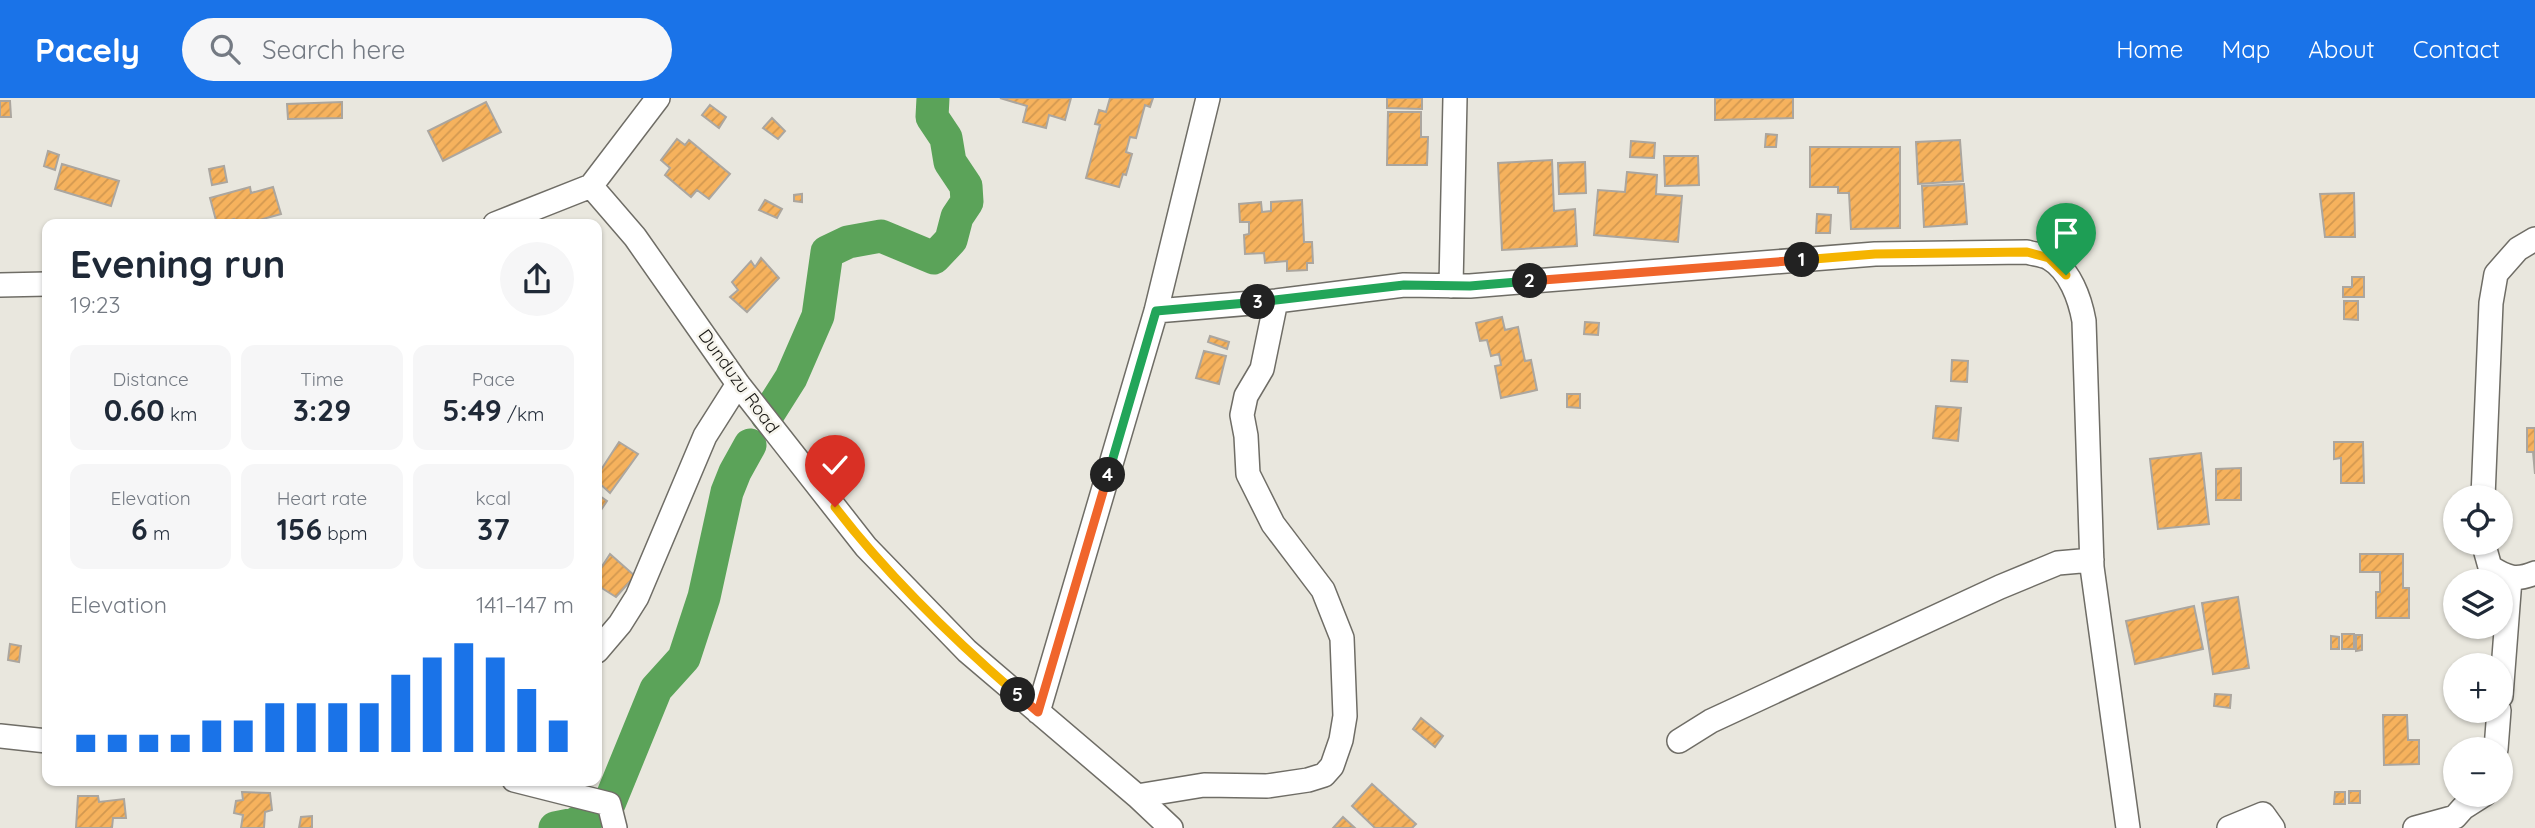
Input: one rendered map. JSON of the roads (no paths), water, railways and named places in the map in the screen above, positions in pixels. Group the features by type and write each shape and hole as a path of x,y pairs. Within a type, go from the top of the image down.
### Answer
{"street":[{"path":"508,219 591,186 658,98"},
{"path":"1038,712 1156,311 1208,98"},
{"path":"1451,286 1455,98"},
{"name":"Dunduzu Road","path":"591,186 635,237 738,384 866,547 967,651 1171,828"},
{"path":"2483,485 2491,303 2496,274 2518,249 2535,239"},
{"path":"1156,311 1276,301 1404,285 1451,286 1875,254 2027,252 2049,258 2066,275 2080,302 2084,321 2092,560 2127,828"},
{"path":"0,285 42,284"},
{"path":"1137,796 1204,785 1267,786 1308,780 1324,775 1332,766 1341,740 1345,716 1342,638 1323,590 1273,524 1248,474 1242,415 1246,396 1262,369 1276,301"},
{"path":"602,645 620,624 637,597 705,436 738,384"},
{"path":"1679,741 1711,721 1955,606 2058,563 2092,560"},
{"path":"2513,579 2521,579 2535,573"},
{"path":"0,736 42,740"},
{"path":"538,786 609,804 615,828"},
{"path":"2415,828 2455,817 2465,807"},
{"path":"2229,828 2263,814 2273,828"}],"waterway":[{"path":"767,416 791,378 818,316 827,252 848,242 881,236 934,258 951,240 957,217 967,202 966,186 950,162 946,138 932,117 933,98"},
{"path":"555,828 575,824 609,804 656,689 684,658 704,597 727,492 750,445"}]}
